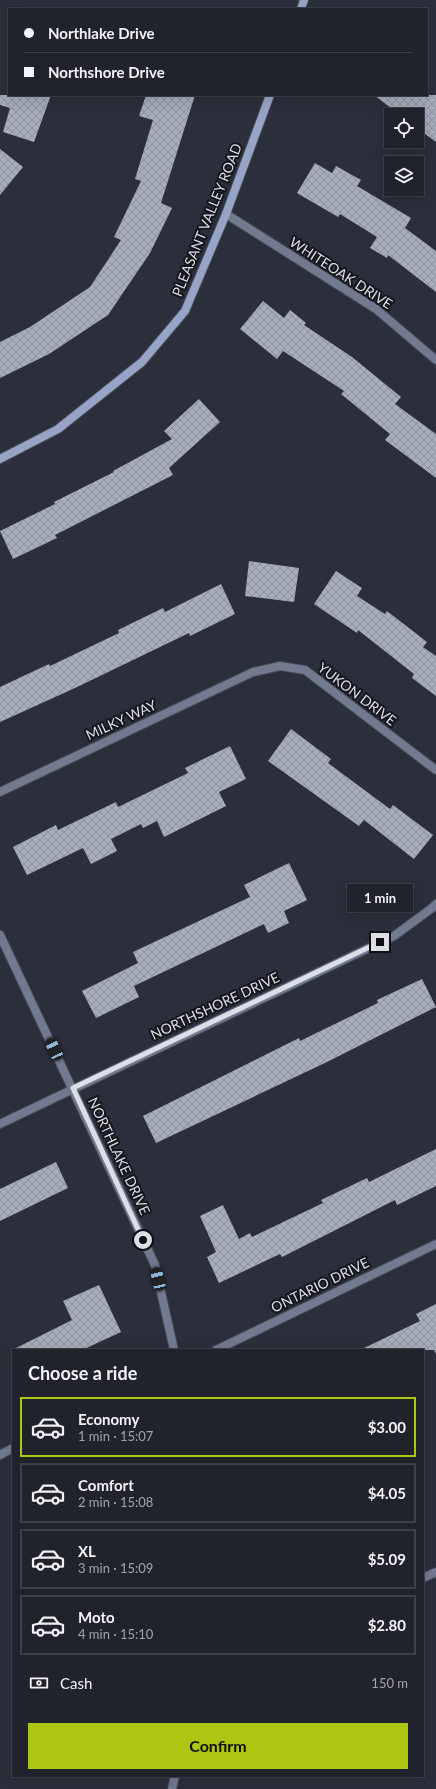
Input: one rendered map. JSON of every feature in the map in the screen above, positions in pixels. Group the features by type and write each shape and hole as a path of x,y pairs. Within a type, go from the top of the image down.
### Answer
{"street":[{"name":"PLEASANT VALLEY ROAD","path":"0,459 58,429 142,362 185,311 226,214 270,96"},
{"name":"WHITEOAK DRIVE","path":"226,214 376,309 436,360"},
{"name":"YUKON DRIVE","path":"253,672 280,666 306,670 436,770"},
{"name":"MILKY WAY","path":"0,792 253,672"},
{"name":"NORTHSHORE DRIVE","path":"0,1124 394,936 436,904"},
{"name":"NORTHLAKE DRIVE","path":"0,935 155,1265 174,1349"},
{"name":"ONTARIO DRIVE","path":"218,1349 436,1244"},
{"path":"0,1455 12,1449"},
{"path":"424,1578 436,1572"},
{"path":"172,1789 175,1777"}],"building":[{"path":"0,95 51,96 34,142 3,132 10,108 0,105"},
{"path":"436,95 436,142 424,133 424,108 391,108 375,96"},
{"path":"146,96 195,96 161,203 172,208 150,253 108,315 49,354 0,378 0,342 30,327 90,287 121,240 114,237 141,181 135,179 153,120 139,116"},
{"path":"0,149 23,167 0,195"},
{"path":"315,163 332,173 336,166 361,180 357,186 411,218 405,228 436,251 436,292 388,255 387,258 370,248 377,237 340,214 338,217 297,193"},
{"path":"263,301 284,318 290,310 306,323 304,325 352,357 401,397 395,404 436,434 436,478 385,440 390,434 341,394 344,391 283,351 277,359 240,329"},
{"path":"199,399 220,422 169,468 173,475 55,535 57,538 13,559 0,531 55,504 54,502 114,472 113,471 172,439 164,431"},
{"path":"249,561 299,568 294,602 245,596"},
{"path":"336,571 362,588 357,596 385,614 387,611 427,642 423,647 436,656 436,696 412,678 414,674 358,630 357,633 314,604"},
{"path":"221,584 235,614 190,636 189,633 0,722 0,687 49,664 50,666 119,633 118,630 163,608 165,612"},
{"path":"291,729 331,759 328,763 390,809 393,805 433,835 414,859 364,820 359,826 268,761"},
{"path":"230,746 246,779 219,792 226,806 164,837 157,821 143,828 141,824 111,839 117,851 91,864 83,848 27,875 13,847 56,825 58,830 116,802 118,807 188,773 185,768"},
{"path":"289,863 307,900 284,911 289,923 268,933 264,924 134,986 139,997 96,1018 82,991 138,963 133,952 250,897 244,885"},
{"path":"422,979 436,1007 327,1062 156,1143 143,1116 299,1038 300,1041 378,1003 377,1000"},
{"path":"436,1149 436,1186 397,1205 395,1200 282,1257 280,1254 219,1283 207,1257 216,1252 200,1216 223,1205 239,1239 250,1233 252,1237 323,1203 321,1200 367,1178 369,1182"},
{"path":"56,1162 68,1188 0,1221 0,1189"},
{"path":"99,1285 121,1332 84,1349 14,1349 72,1320 63,1301"},
{"path":"436,1304 436,1354 434,1350 424,1349 362,1349 420,1321 416,1314"}],"route":[{"path":"143,1240 73,1088 380,942"}]}
